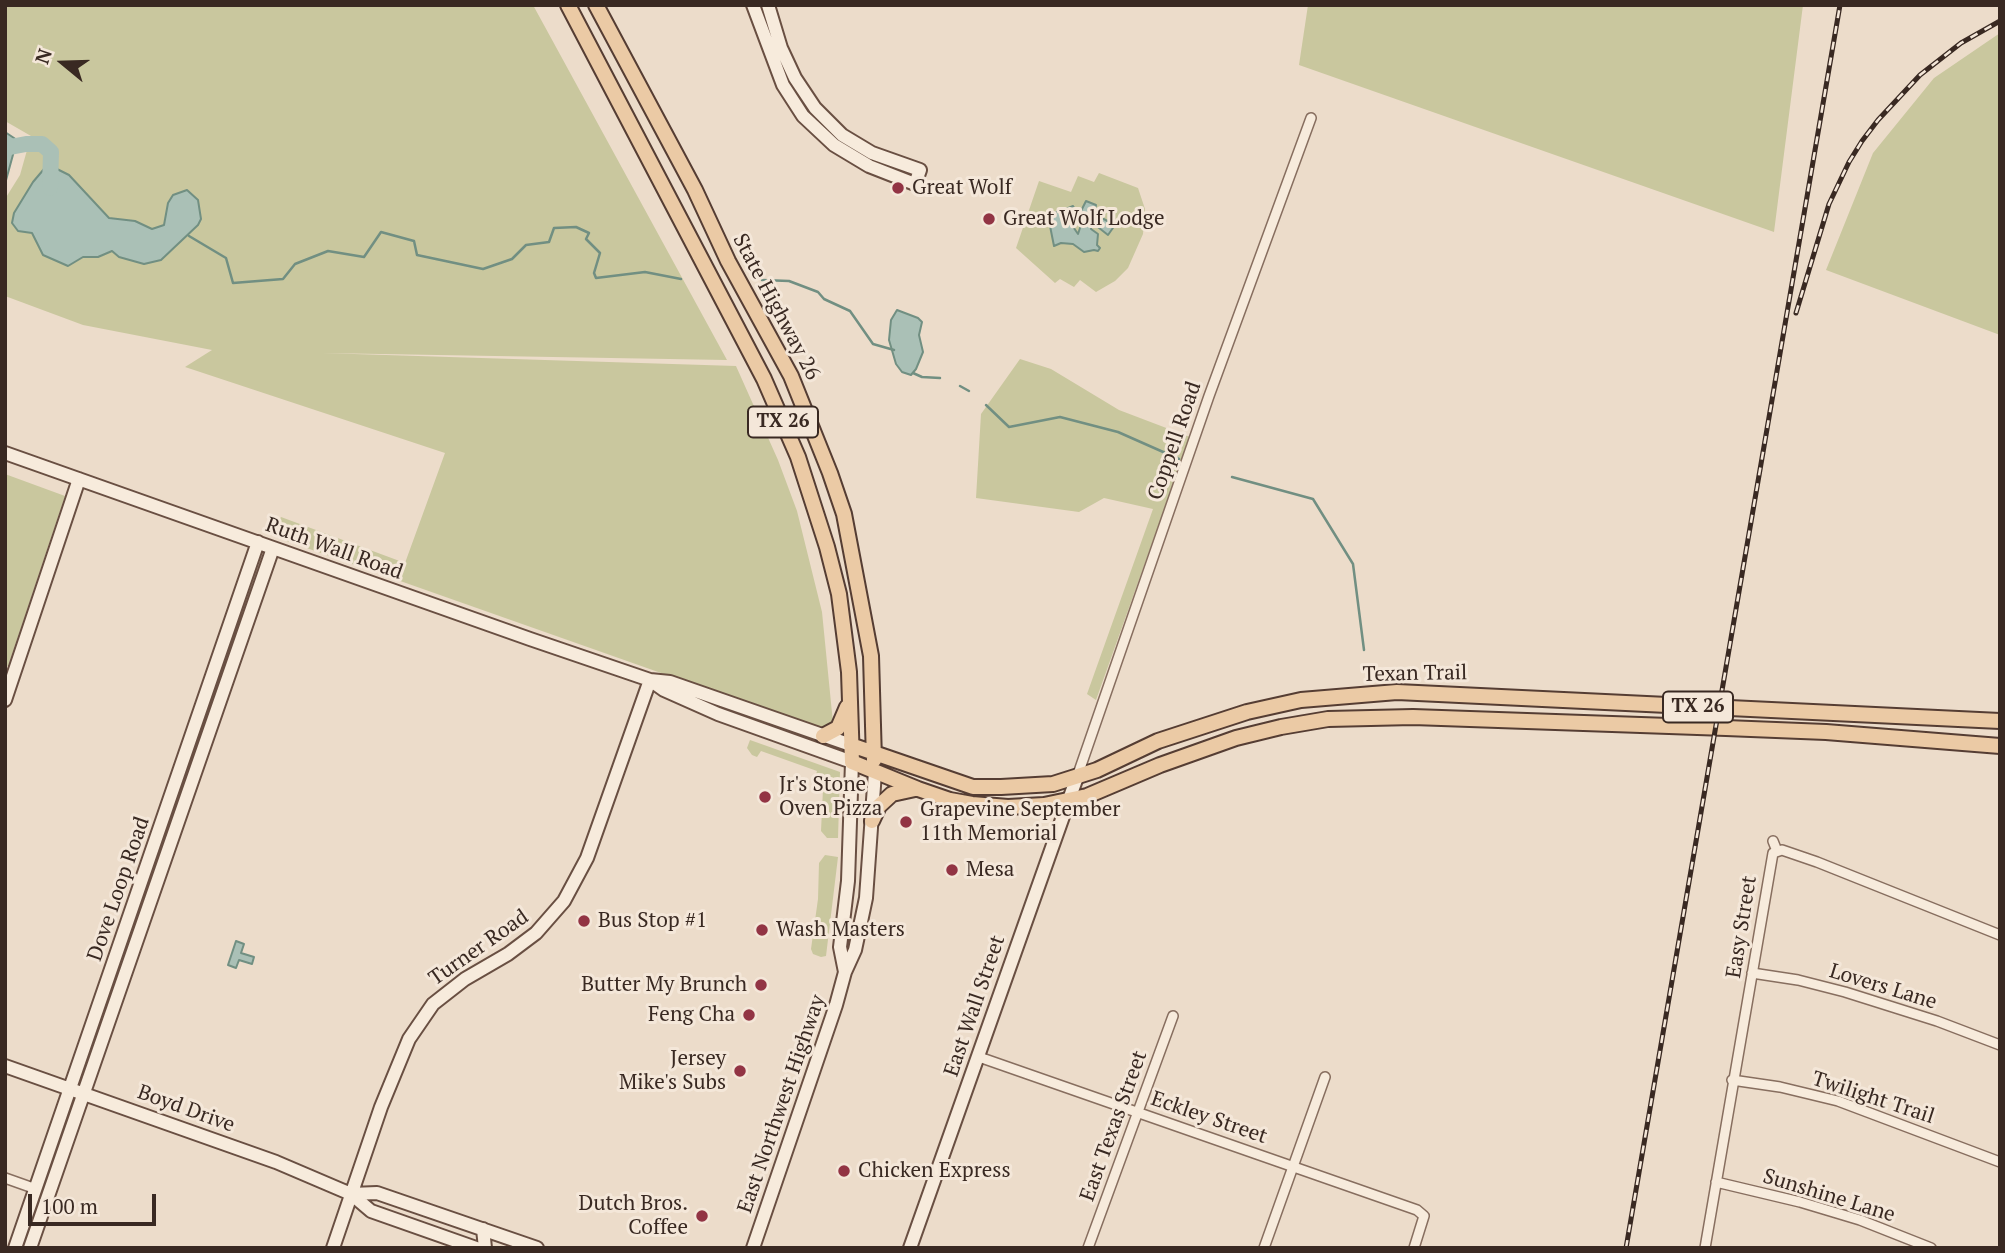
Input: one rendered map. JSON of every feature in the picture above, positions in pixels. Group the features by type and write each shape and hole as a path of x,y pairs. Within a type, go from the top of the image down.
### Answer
{"main road":[{"name":"State Highway 26","path":"568,5 764,379 798,457 839,594 847,646 852,762"},
{"name":"State Highway 26","path":"596,5 728,261 791,376 830,473 844,514 871,656 875,772"},
{"path":"753,5 783,85 803,116 834,145 857,159 915,184 920,170 872,153 842,135 815,108 795,78 781,48 768,5"},
{"path":"680,218 702,208"},
{"name":"Ruth Wall Road","path":"5,453 650,680 670,682 851,745"},
{"path":"5,700 79,480"},
{"name":"Dove Loop Road","path":"30,1248 83,1093 201,710 258,542"},
{"name":"Dove Loop Road","path":"15,1248 70,1088 216,716 273,548"},
{"name":"Ruth Wall Road","path":"650,680 664,691 718,713 852,762"},
{"name":"Turner Road","path":"333,1248 383,1104 409,1039 433,1004 536,933 558,909 578,877 650,680"},
{"path":"823,736 838,728 850,692"},
{"name":"Texan Trail","path":"851,745 973,787 1045,785 1097,770 1158,741 1247,712 1324,698 1397,692 2000,721"},
{"path":"1324,698 1328,719"},
{"name":"TX 26","path":"874,706 886,744 902,763"},
{"path":"201,710 216,716"},
{"name":"Texan Trail","path":"852,762 918,789 972,804 1008,807 1044,805 1087,796 1160,765 1236,738 1328,719 1413,717 1826,732 2000,746"},
{"name":"East Northwest Highway","path":"845,972 840,947 848,881 852,762"},
{"name":"East Northwest Highway","path":"754,1248 845,972 855,950 866,898 875,772"},
{"name":"East Wall Street","path":"910,1248 1077,777"},
{"path":"872,821 879,806 892,794 918,789"},
{"name":"Boyd Drive","path":"5,1066 265,1158 351,1194 371,1211 472,1246"},
{"name":"Boyd Drive","path":"351,1194 377,1193 537,1248"},
{"path":"472,1246 483,1229"},
{"path":"483,1229 485,1248"}],"street":[{"name":"Coppell Road","path":"1077,777 1209,396 1311,118"},
{"path":"1773,841 1777,851"},
{"name":"Easy Street","path":"1705,1248 1773,853 1782,850 1817,862 2000,935"},
{"name":"Lovers Lane","path":"1752,973 1844,992 1937,1021 2000,1045"},
{"name":"East Texas Street","path":"1088,1248 1172,1016"},
{"name":"Eckley Street","path":"979,1057 1417,1210 1424,1216 1414,1248"},
{"path":"1264,1248 1325,1077"},
{"name":"Twilight Trail","path":"1732,1080 1780,1087 1838,1101 2000,1161"},
{"path":"5,1178 36,1189"},
{"name":"Sunshine Lane","path":"1716,1182 1860,1220 1931,1248"}],"shaded area":[{"path":"5,5 533,5 727,360 322,353 736,366 778,460 797,511 822,612 833,723 817,728 284,540 280,534 273,531 281,517 405,563 445,453 185,367 212,350 83,325 5,296 5,199 20,175 31,136 5,121"},
{"path":"1308,5 1803,5 1774,232 1299,65"},
{"path":"2000,33 2000,335 1826,270 1873,153 1934,78"},
{"path":"5,132 17,140 5,184"},
{"path":"55,168 69,175 109,218 135,221 152,229 164,225 168,203 173,195 187,190 198,200 201,219 161,260 144,264 119,257 112,251 98,257 83,257 68,266 43,255 32,233 18,231 12,223 14,213 33,182 44,169"},
{"path":"1099,173 1138,188 1145,209 1143,234 1128,268 1115,281 1096,292 1080,280 1074,287 1060,279 1055,283 1016,248 1039,181 1071,192 1078,176 1094,182"},
{"path":"1086,201 1096,205 1093,219 1096,220 1098,216 1115,225 1108,235 1094,224 1091,226 1098,234 1098,251 1084,252 1073,244 1061,243 1054,246 1048,216 1063,212 1078,234 1081,225 1068,216 1066,209 1073,206 1076,211 1081,211"},
{"path":"897,310 922,322 919,335 923,352 911,375 902,372 896,364 889,340 891,320"},
{"path":"1020,359 1051,369 1119,410 1190,437 1096,700 1087,694 1153,509 1104,498 1079,512 976,498 981,414"},
{"path":"5,474 65,496 8,666 5,666"},
{"path":"750,740 840,772 838,838 827,838 821,831 823,789 815,778 817,771 761,751 757,757 752,755 747,748"},
{"path":"825,855 838,857 826,956 821,957 813,954 811,949 818,899 819,863"},
{"path":"236,941 244,944 241,953 254,957 252,964 239,960 236,968 228,965"}],"waterway":[{"path":"5,148 42,144 51,152 50,188"},
{"path":"189,236 226,258 233,283 283,279 295,264 328,251 364,257 381,232 414,241 417,255 483,269 512,259 526,245 549,242 554,228 576,227 589,233 586,239 600,253 594,273 596,278 645,272 681,279"},
{"path":"762,280 789,281 818,292 824,299 850,311 873,344 894,350"},
{"path":"913,373 922,377 940,378"},
{"path":"960,386 969,391"},
{"path":"986,405 1009,427 1060,417 1118,432 1179,459"},
{"path":"1232,477 1313,499 1353,564 1364,650"}],"railway":[{"path":"1626,1248 1840,5"},
{"path":"1796,313 1829,204 1862,141 1920,75 1961,43 2000,21"}],"place":[{"name":"Great Wolf","path":"898,188"},
{"name":"Great Wolf Lodge","path":"989,219"},
{"name":"Jr's Stone Oven Pizza","path":"765,797"},
{"name":"Grapevine September 11th Memorial","path":"906,822"},
{"name":"Mesa","path":"952,870"},
{"name":"Bus Stop #1","path":"584,921"},
{"name":"Wash Masters","path":"762,930"},
{"name":"Butter My Brunch","path":"761,985"},
{"name":"Feng Cha","path":"749,1015"},
{"name":"Jersey Mike's Subs","path":"740,1071"},
{"name":"Chicken Express","path":"844,1171"},
{"name":"Dutch Bros. Coffee","path":"702,1216"}]}
